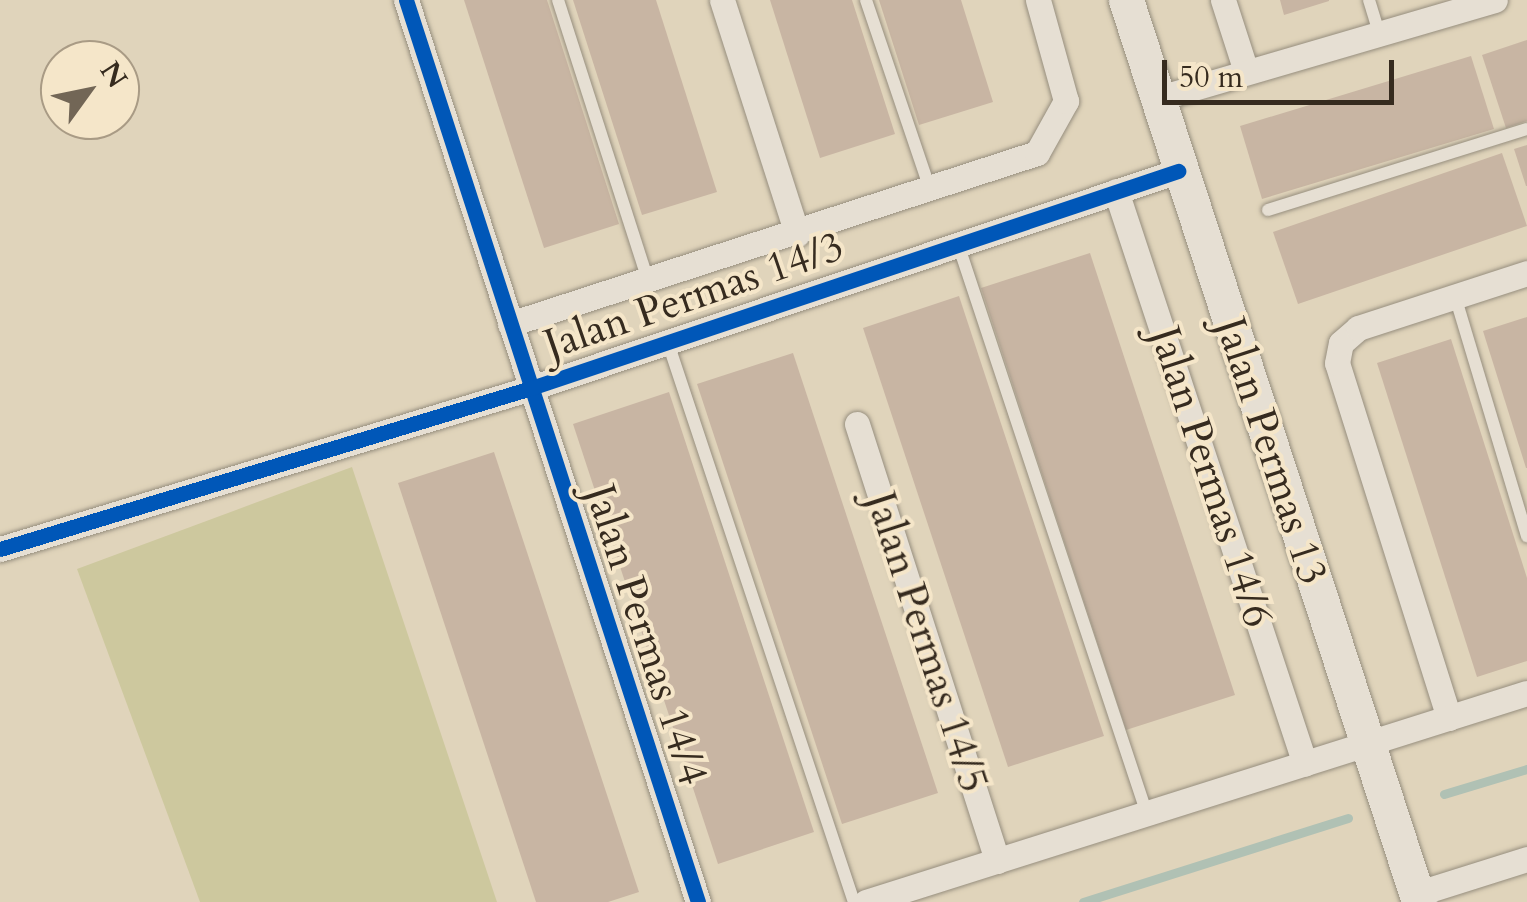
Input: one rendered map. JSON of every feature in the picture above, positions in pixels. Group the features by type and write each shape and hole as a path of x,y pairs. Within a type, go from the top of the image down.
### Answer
{"main road":[{"name":"Jalan Permas 13","path":"1126,0 1178,171 1417,898"}],"street":[{"name":"Jalan Permas 14/4","path":"406,0 528,389 698,902"},
{"path":"722,0 797,234"},
{"path":"510,324 931,191 1038,153 1050,139 1066,102 1038,0"},
{"path":"1223,0 1246,71"},
{"path":"1156,99 1495,0"},
{"name":"Jalan Permas 14/3","path":"0,549 528,389 1178,171"},
{"name":"Jalan Permas 14/6","path":"1116,191 1305,764"},
{"path":"1449,718 1337,363 1341,343 1358,328 1527,273"},
{"name":"Jalan Permas 14/5","path":"856,424 997,861"},
{"path":"866,902 1527,692"},
{"path":"1417,898 1527,859"}],"lane":[{"path":"558,0 648,280"},
{"path":"866,0 931,191"},
{"path":"1369,0 1379,33"},
{"path":"1268,210 1527,128"},
{"path":"958,244 1147,814"},
{"path":"1456,296 1527,536"},
{"path":"667,340 854,902"}],"shaded area":[{"path":"352,467 497,902 200,902 77,569"}],"building":[{"path":"464,0 547,0 619,224 544,248"},
{"path":"573,0 656,0 717,192 642,215"},
{"path":"770,0 852,0 895,134 820,158"},
{"path":"879,0 961,0 993,102 919,125"},
{"path":"1280,0 1329,0 1329,1 1284,15"},
{"path":"1527,40 1527,121 1506,128 1482,55"},
{"path":"1471,56 1494,129 1262,199 1240,126"},
{"path":"1527,145 1527,186 1526,186 1514,149"},
{"path":"1502,153 1527,226 1298,304 1273,232"},
{"path":"1090,253 1235,695 1126,730 981,288"},
{"path":"959,296 1104,736 1008,767 863,328"},
{"path":"1527,317 1527,468 1526,468 1483,331"},
{"path":"1451,339 1527,578 1527,661 1477,677 1377,363"},
{"path":"793,353 938,793 842,824 697,384"},
{"path":"669,392 814,832 718,864 573,424"},
{"path":"494,452 639,892 608,902 536,902 398,483"}],"waterway":[{"path":"1444,794 1527,769"},
{"path":"1083,902 1348,818"}],"cycle path":[{"path":"406,0 698,902"},
{"path":"0,549 528,389 1178,171"}]}
